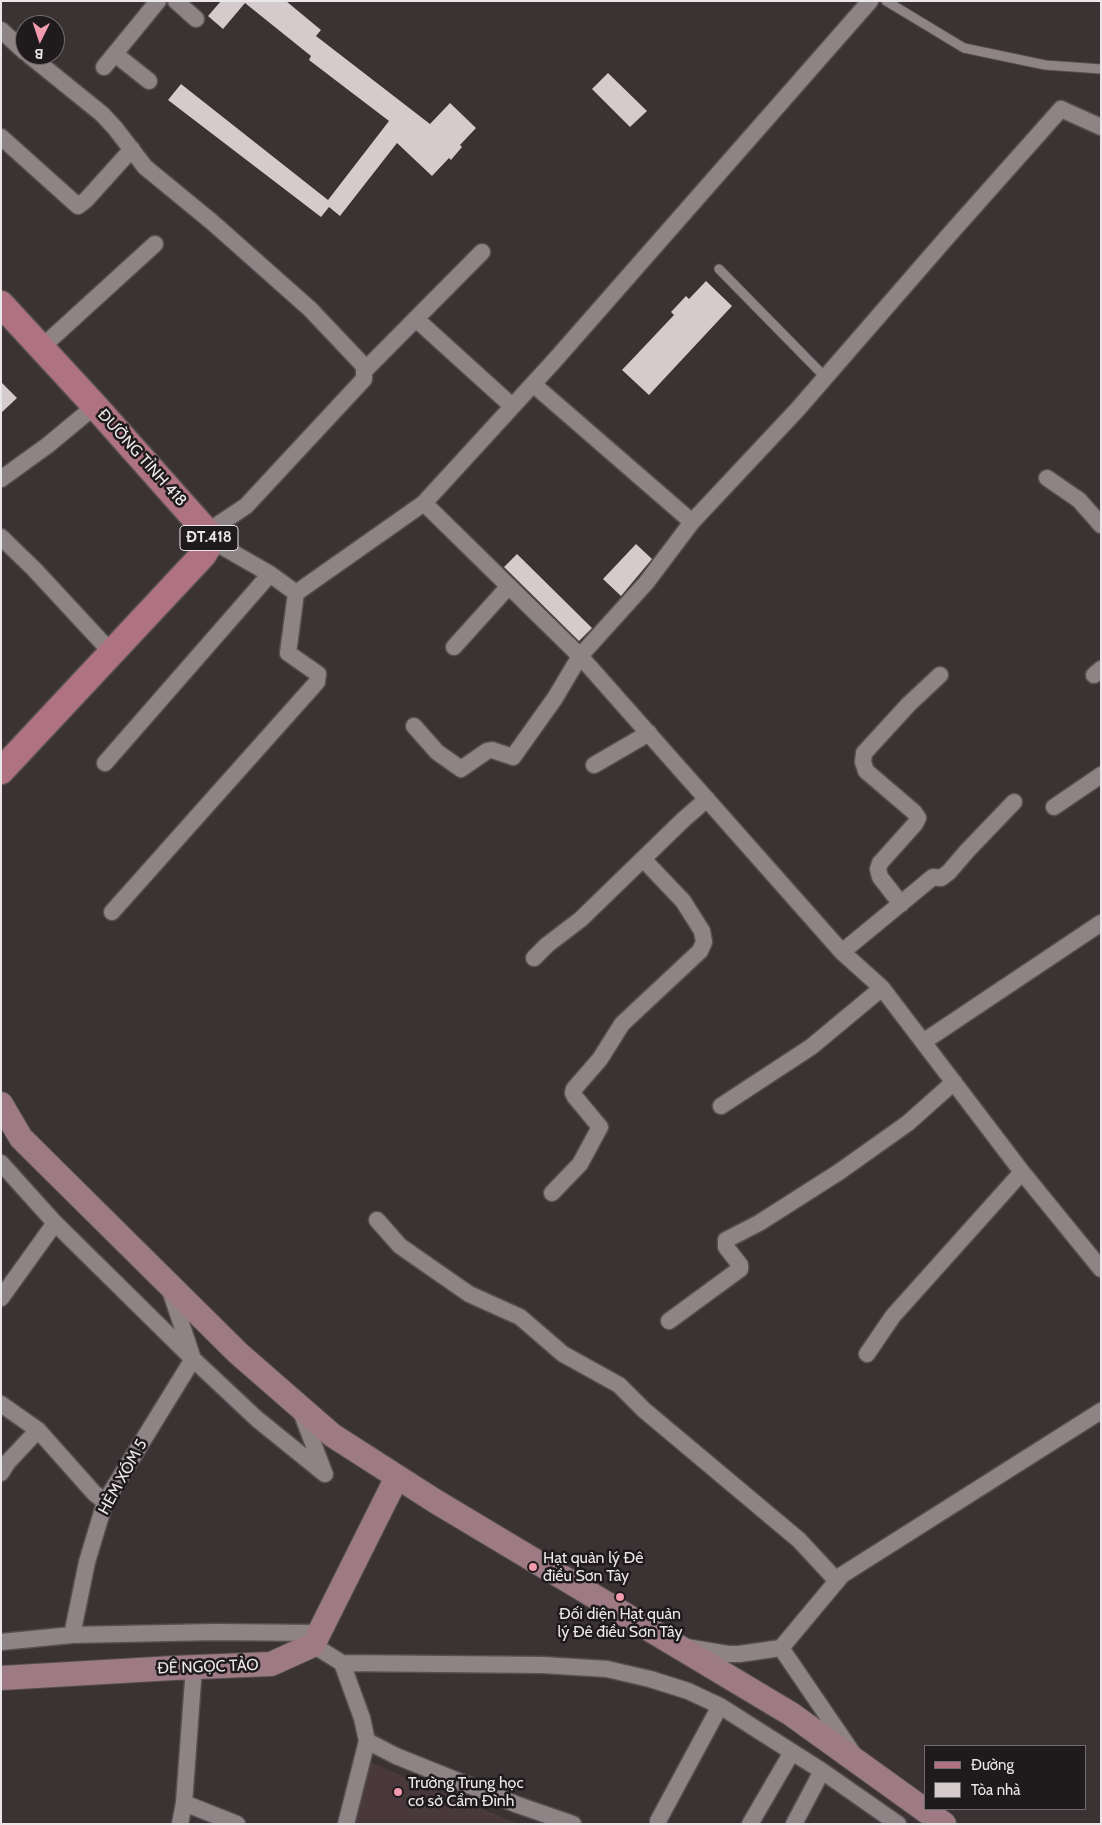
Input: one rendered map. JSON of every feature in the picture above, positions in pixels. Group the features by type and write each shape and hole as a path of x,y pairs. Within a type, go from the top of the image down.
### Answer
{"main road":[{"name":"ĐƯỜNG TỈNH 418","path":"1,304 95,406 208,536"},
{"name":"ĐT.418","path":"1,771 203,555 208,546 208,536"},
{"path":"1,1104 21,1138 238,1353 332,1436 791,1714 924,1810"},
{"path":"316,1639 397,1477"},
{"name":"ĐÊ NGỌC TẢO","path":"1,1678 271,1664 316,1639"},
{"path":"924,1810 944,1824"}],"street":[{"path":"104,67 158,1"},
{"path":"176,1 196,19"},
{"path":"112,912 317,682 318,674 288,653 296,593 424,503 533,384 870,1"},
{"path":"1,30 15,43"},
{"path":"115,54 149,81"},
{"path":"41,65 102,114 145,167 212,222 310,309 362,362 365,370 364,379 246,506 208,536 270,574 296,593"},
{"path":"414,726 437,752 461,769 487,751 492,750 513,757 555,698 580,656 646,583 692,522 745,468 1061,109 1101,127"},
{"path":"1,137 78,206 86,200 132,149"},
{"path":"42,347 156,244"},
{"path":"365,370 482,252"},
{"path":"416,318 512,406"},
{"path":"533,384 692,522"},
{"path":"1,479 48,445 95,406"},
{"path":"1046,478 1079,500 1101,524"},
{"path":"424,503 580,656 842,952 882,988 1022,1172 1101,1269"},
{"path":"1,537 34,568 111,652"},
{"path":"105,762 270,574"},
{"path":"454,647 509,586"},
{"path":"901,904 880,877 878,869 880,863 915,824 918,818 914,812 866,771 863,762 864,753 909,704 940,675"},
{"path":"594,764 649,734"},
{"path":"1054,807 1101,775"},
{"path":"534,958 547,945 581,919 707,799"},
{"path":"842,952 933,877 941,878 949,872 966,851 1014,802"},
{"path":"552,1194 580,1164 600,1126 575,1097 574,1089 600,1059 622,1024 700,951 704,942 702,931 683,901 644,860"},
{"path":"923,1042 1101,923"},
{"path":"721,1106 810,1047 882,988"},
{"path":"669,1321 740,1269 740,1265 726,1247 726,1240 759,1223 839,1172 908,1123 954,1082"},
{"path":"1,1163 55,1223 192,1359 258,1419 324,1474 299,1407"},
{"path":"867,1354 893,1316 1022,1172"},
{"path":"377,1220 400,1246 469,1294 520,1317 563,1354 619,1384 644,1410 799,1540 837,1581"},
{"path":"1,1298 55,1223"},
{"path":"167,1283 192,1359"},
{"name":"HẺM XÓM 5","path":"72,1635 87,1562 105,1502 192,1359"},
{"path":"1,1404 38,1430 94,1493 105,1502"},
{"path":"674,1644 728,1654 780,1648 842,1575 1101,1411"},
{"path":"1,1473 8,1462 38,1430"},
{"path":"1,1642 72,1635 215,1632 316,1639 342,1663 362,1718 367,1741 346,1824"},
{"path":"780,1648 860,1764"},
{"path":"342,1663 543,1665 607,1669 650,1678 688,1691 720,1706 822,1771 898,1824"},
{"path":"180,1824 184,1803 194,1667"},
{"path":"658,1820 720,1706"},
{"path":"367,1741 396,1756 573,1824"},
{"path":"750,1824 792,1752"},
{"path":"794,1824 822,1771"},
{"path":"184,1803 237,1824"}],"lane":[{"path":"886,1 964,48 1045,65 1101,70"},
{"path":"719,269 825,377"}],"shaded area":[{"name":"Trường Trung học cơ sở Cẩm Đình","path":"367,1761 519,1824 340,1824"}],"building":[{"path":"221,1 286,1 321,30 316,36 430,124 450,103 476,128 460,145 462,147 451,160 449,158 432,176 397,143 340,216 329,207 321,217 168,100 181,84 328,200 389,121 309,60 311,56 245,3 223,29 208,16"},
{"path":"608,73 647,111 630,127 592,89"},
{"path":"706,281 732,306 649,395 622,370 674,315 671,312 686,296 689,299"},
{"path":"1,382 17,398 1,413"},
{"path":"636,544 652,559 621,596 603,579"},
{"path":"517,554 592,628 579,641 504,567"}],"place":[{"name":"Hạt quản lý Đê điều Sơn Tây","path":"533,1567"},
{"name":"Đối diện Hạt quản lý Đê điều Sơn Tây","path":"620,1597"},
{"name":"Trường Trung học cơ sở Cẩm Đình","path":"398,1792"}]}
